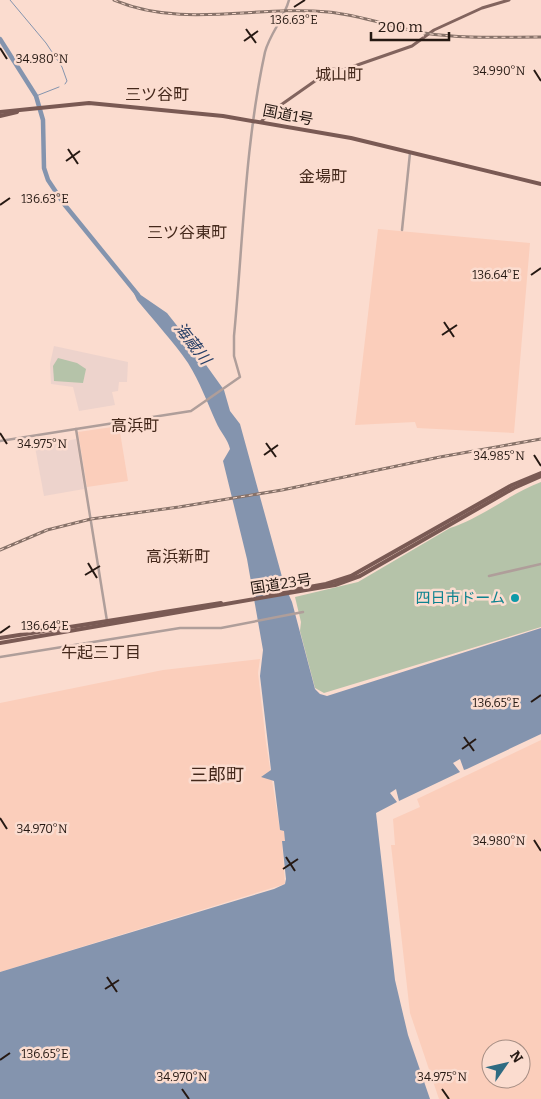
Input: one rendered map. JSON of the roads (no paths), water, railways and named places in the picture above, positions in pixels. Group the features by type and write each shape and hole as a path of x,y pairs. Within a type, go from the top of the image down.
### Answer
{"highway":[{"name":"国道1号","path":"0,112 95,103 254,120 351,138 541,184"},
{"name":"国道1号","path":"0,116 24,111"},
{"name":"国道23号","path":"0,643 291,592 326,584 351,576 507,488 541,474"},
{"name":"国道23号","path":"0,638 107,623"}],"main road":[{"path":"261,122 268,114 290,101 329,70 343,70 367,63 382,55 409,48 434,30 482,8 509,0"}],"street":[{"path":"0,441 188,412 200,406 240,377 234,359 234,336 254,120 266,49 281,22 289,0"},
{"path":"402,230 410,153"},
{"path":"76,429 107,623"},
{"path":"489,576 541,564"},
{"path":"0,657 174,628 215,629 303,612"}],"water":[{"path":"132,289 167,313 224,390 230,411 240,424 284,584 292,602 315,689 320,694 327,696 541,628 541,734 464,770 460,759 453,763 460,772 399,801 396,789 390,793 397,802 376,813 395,980 408,1035 430,1099 0,1099 0,972 274,889 285,884 286,879 282,841 285,841 284,831 280,830 274,781 261,777 271,770 260,676 263,650 247,559 223,461 230,449 188,363 137,300"}],"waterway":[{"path":"10,0 46,43 62,67 67,81 65,84"},
{"name":"海蔵川","path":"0,39 36,96 43,120 44,168 48,180 64,204 138,295"},
{"path":"36,96 59,87"}],"railway":[{"path":"114,0 140,9 166,13 193,15 274,11 328,12 439,35 541,37"},
{"path":"0,550 47,530 91,519 282,490 440,457 541,439"}],"place":[{"name":"四日市ドーム","path":"515,598"}],"district":[{"name":"城山町","path":"339,74"},
{"name":"三ツ谷町","path":"157,94"},
{"name":"金場町","path":"323,176"},
{"name":"三ツ谷東町","path":"187,232"},
{"name":"高浜町","path":"135,425"},
{"name":"高浜新町","path":"178,556"},
{"name":"午起三丁目","path":"101,652"},
{"name":"三郎町","path":"217,775"}]}
